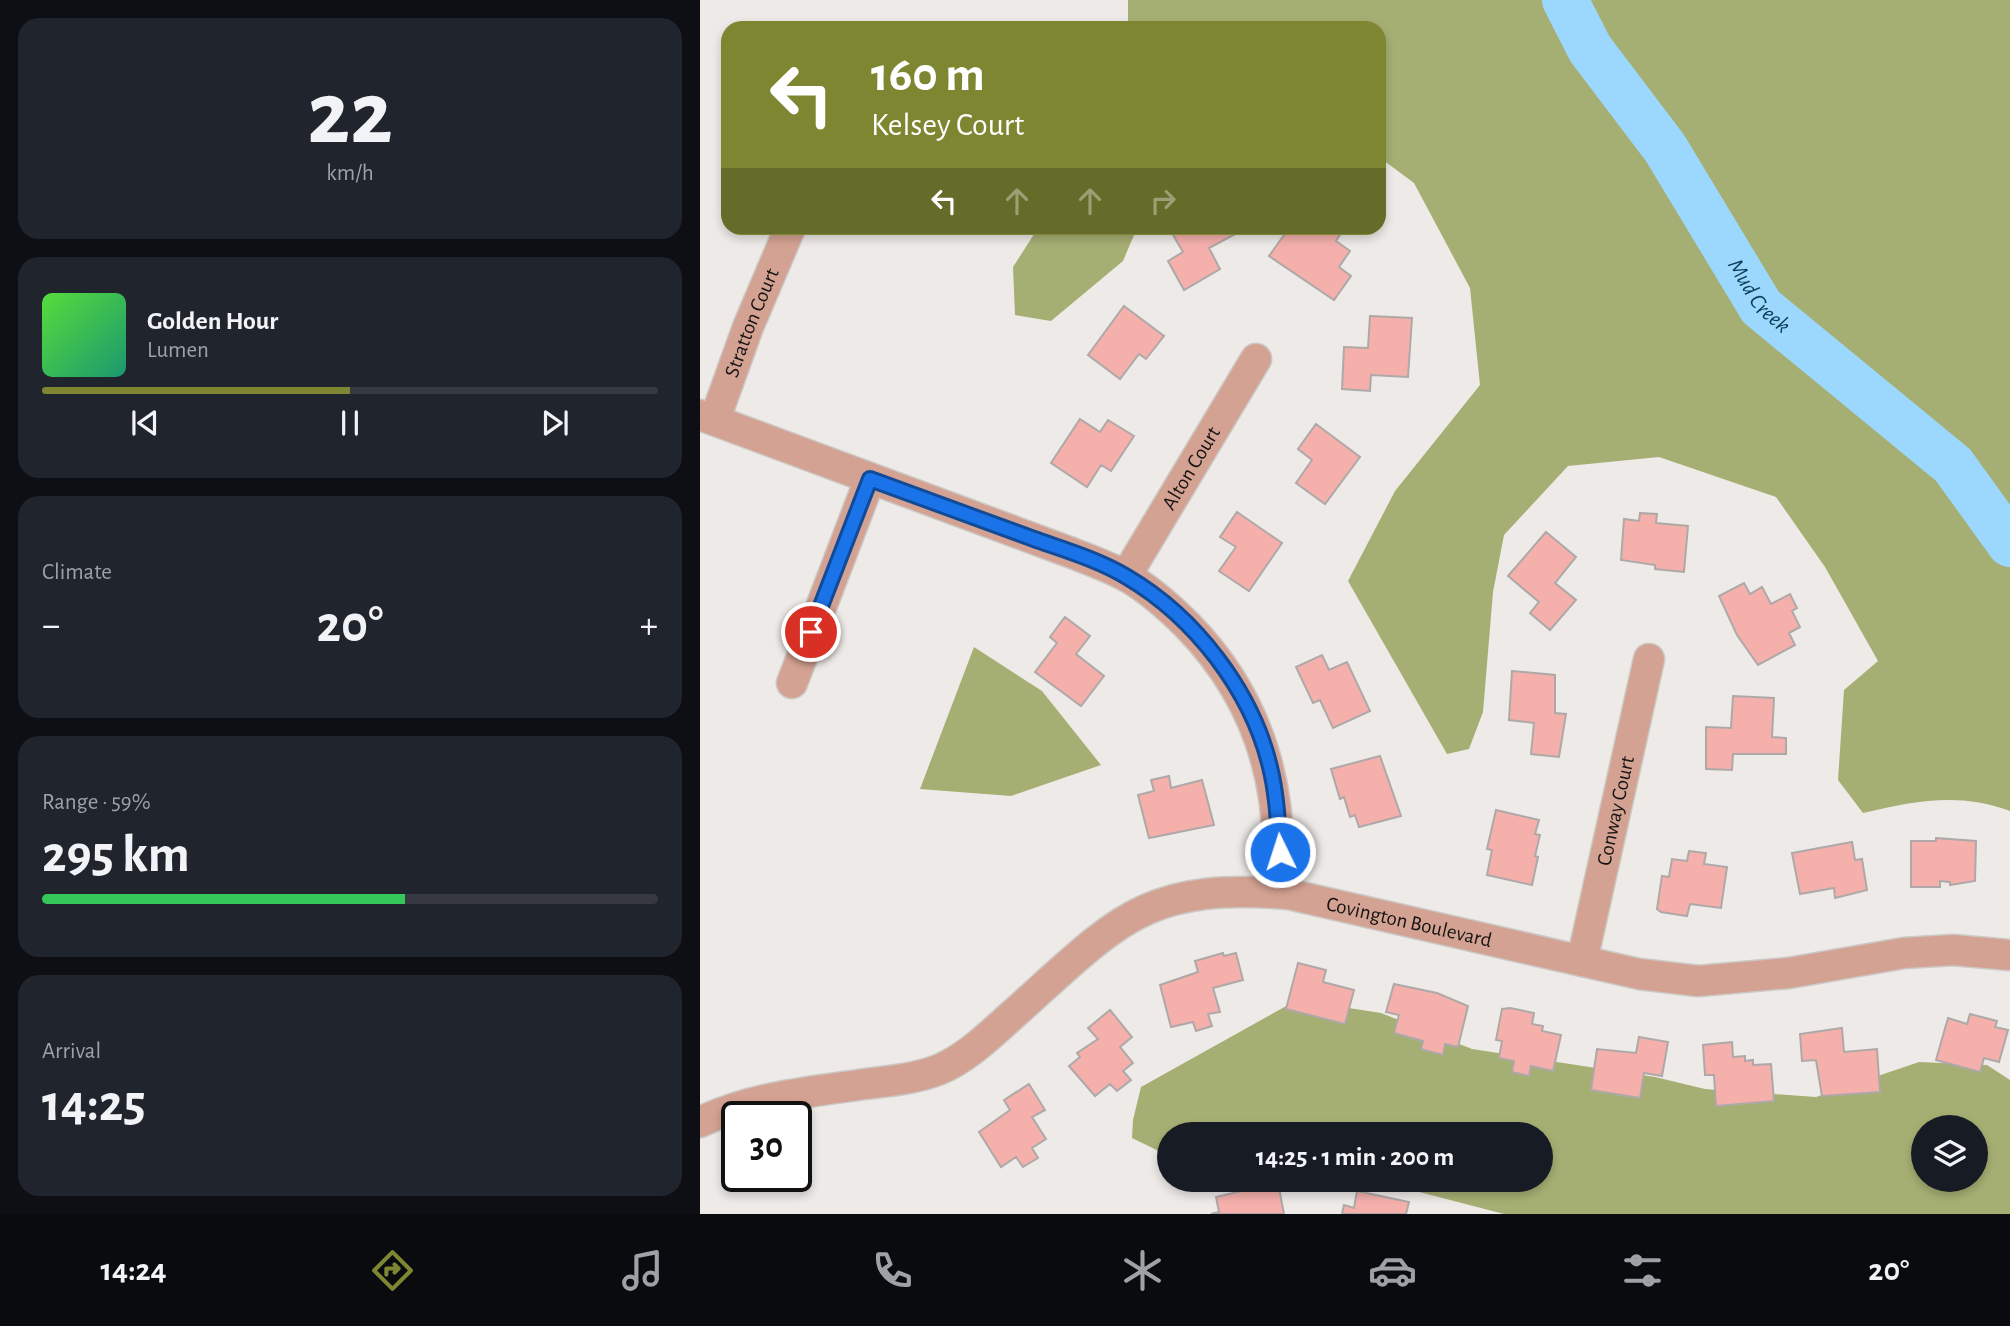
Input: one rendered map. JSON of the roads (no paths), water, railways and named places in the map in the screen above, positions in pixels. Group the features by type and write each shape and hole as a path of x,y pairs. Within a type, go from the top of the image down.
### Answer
{"street":[{"name":"Stratton Court","path":"707,417 787,235"},
{"name":"Alton Court","path":"1126,576 1256,359"},
{"path":"707,417 1072,553 1126,576 1165,603 1221,663 1258,727 1277,804 1280,852 1276,893"},
{"path":"792,683 870,479"},
{"name":"Conway Court","path":"1582,961 1649,659"},
{"name":"Covington Boulevard","path":"700,1122 759,1100 938,1070 992,1034 1085,949 1129,916 1188,895 1235,891 1276,893 1639,974 1698,981 1789,973 1904,953 1953,950 2010,955"}],"waterway":[{"name":"Mud Creek","path":"1565,0 1590,49 1665,148 1761,307 1953,465 2010,544"}]}
